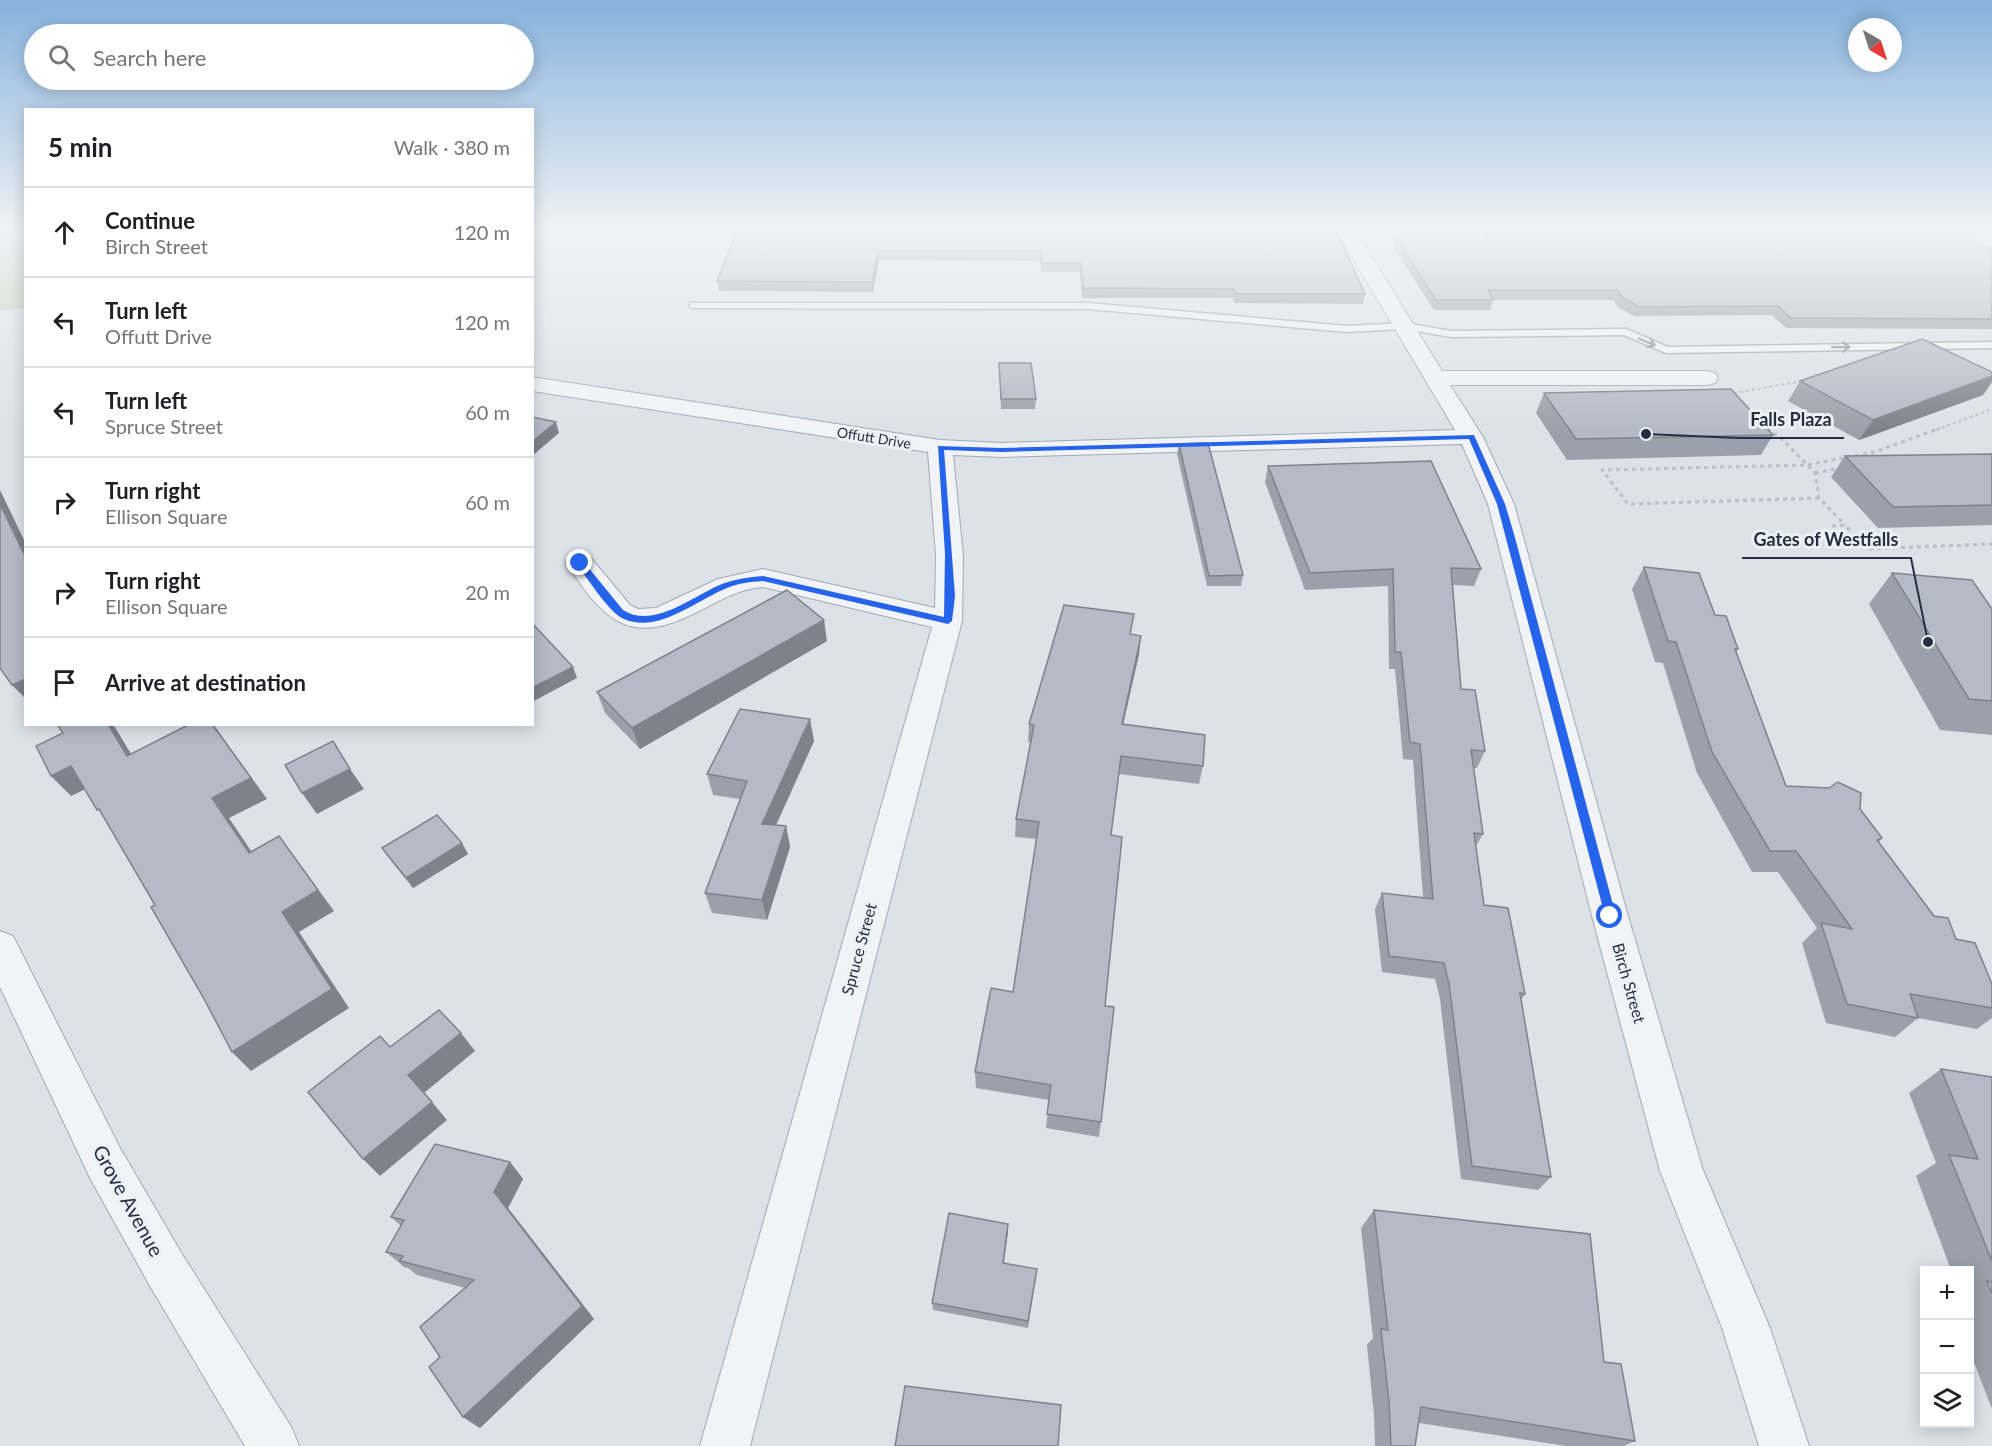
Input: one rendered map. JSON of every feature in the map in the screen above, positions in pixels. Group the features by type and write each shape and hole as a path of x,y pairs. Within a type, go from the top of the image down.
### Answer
{"street":[{"name":"Birch Street","path":"1386,295 1472,437 1507,524 1607,904 1682,1171 1746,1329 1784,1446"},
{"path":"1438,378 1554,376 1707,378"},
{"name":"Offutt Drive","path":"534,384 940,447 1001,450 1472,437"},
{"name":"Spruce Street","path":"725,1446 948,621 951,596 950,554 940,447"},
{"path":"580,563 620,612 627,617 646,620 660,617 723,586 742,580 763,578 948,621"},
{"name":"Grove Avenue","path":"0,947 105,1163 166,1270 274,1446"}],"lane":[{"path":"693,305 1089,306 1347,329 1405,326 1451,334 1626,332 1666,350 1992,345"}],"path":[{"path":"1707,378 1725,395 1812,378"},
{"path":"1819,498 1628,504 1602,470 1807,465 1875,452 1992,409"},
{"path":"1756,420 1783,440 1815,473 1819,498 1866,549 1992,544"},
{"path":"1815,473 1848,468"},
{"path":"1832,525 1845,525"}],"green space":[{"path":"0,295 24,295 24,308 0,311"}],"building":[{"path":"1433,295 1491,295 1493,300 1436,300"},
{"path":"1621,295 1992,295 1992,319 1791,318 1778,306 1639,307"},
{"path":"1922,339 1992,372 1992,376 1873,420 1800,381"},
{"path":"999,363 1031,363 1036,399 1001,399"},
{"path":"1731,389 1773,435 1576,439 1544,393"},
{"path":"534,417 556,422 534,440"},
{"path":"1208,443 1243,575 1209,576 1179,444"},
{"path":"1992,454 1992,505 1893,507 1845,456"},
{"path":"1431,461 1481,569 1451,568 1461,689 1475,690 1485,751 1471,750 1483,834 1474,833 1484,905 1508,908 1525,994 1520,993 1551,1177 1472,1166 1449,984 1444,963 1389,956 1382,893 1433,899 1420,744 1410,742 1401,652 1395,652 1393,569 1310,573 1268,466"},
{"path":"0,504 24,554 24,680 12,685 0,668"},
{"path":"1644,567 1699,573 1715,615 1726,616 1738,649 1735,649 1786,786 1829,788 1838,782 1861,793 1860,809 1882,838 1877,840 1934,916 1948,918 1956,939 1975,943 1992,984 1992,1008 1910,994 1918,1018 1847,1004 1821,923 1852,929 1796,851 1770,851 1712,752 1676,642 1668,641"},
{"path":"1892,573 1972,580 1992,609 1992,701 1969,699"},
{"path":"787,590 824,620 632,728 597,692"},
{"path":"1064,605 1134,614 1130,634 1141,636 1122,724 1205,735 1203,766 1121,756 1111,835 1122,837 1105,1006 1114,1007 1101,1122 1047,1114 1051,1085 975,1072 991,988 1013,992 1039,822 1016,819 1034,725 1029,724"},
{"path":"534,625 573,667 534,687"},
{"path":"740,709 810,719 762,824 786,826 762,900 705,893 747,781 707,774"},
{"path":"58,726 109,726 127,756 186,726 213,726 251,778 212,798 249,853 279,836 318,890 282,912 332,989 232,1052 151,907 155,905 71,766 51,776 36,746 63,733"},
{"path":"333,741 350,769 302,793 285,765"},
{"path":"437,815 462,843 406,878 382,848"},
{"path":"439,1010 461,1033 408,1075 432,1102 363,1159 308,1092 380,1036 390,1047"},
{"path":"1941,1069 1992,1077 1992,1261 1949,1155 1978,1159"},
{"path":"435,1144 510,1162 494,1192 582,1306 463,1417 429,1367 440,1357 420,1327 474,1280 400,1261 403,1256 386,1252 404,1220 391,1217"},
{"path":"1374,1210 1590,1234 1604,1362 1621,1364 1635,1441 1421,1407 1415,1446 1391,1446 1381,1329 1388,1330"},
{"path":"949,1213 1008,1224 1003,1263 1037,1269 1028,1321 932,1303"},
{"path":"1987,1281 1992,1282 1992,1294"},
{"path":"905,1386 1061,1405 1058,1446 895,1446"}],"place":[{"name":"Falls Plaza","path":"1646,434"},
{"name":"Gates of Westfalls","path":"1928,642"}],"route":[{"path":"580,563 620,612 627,617 646,620 660,617 723,586 742,580 763,578 948,621 951,596 950,554 940,447 1001,450 1472,437 1501,504 1510,534 1610,916"}]}
